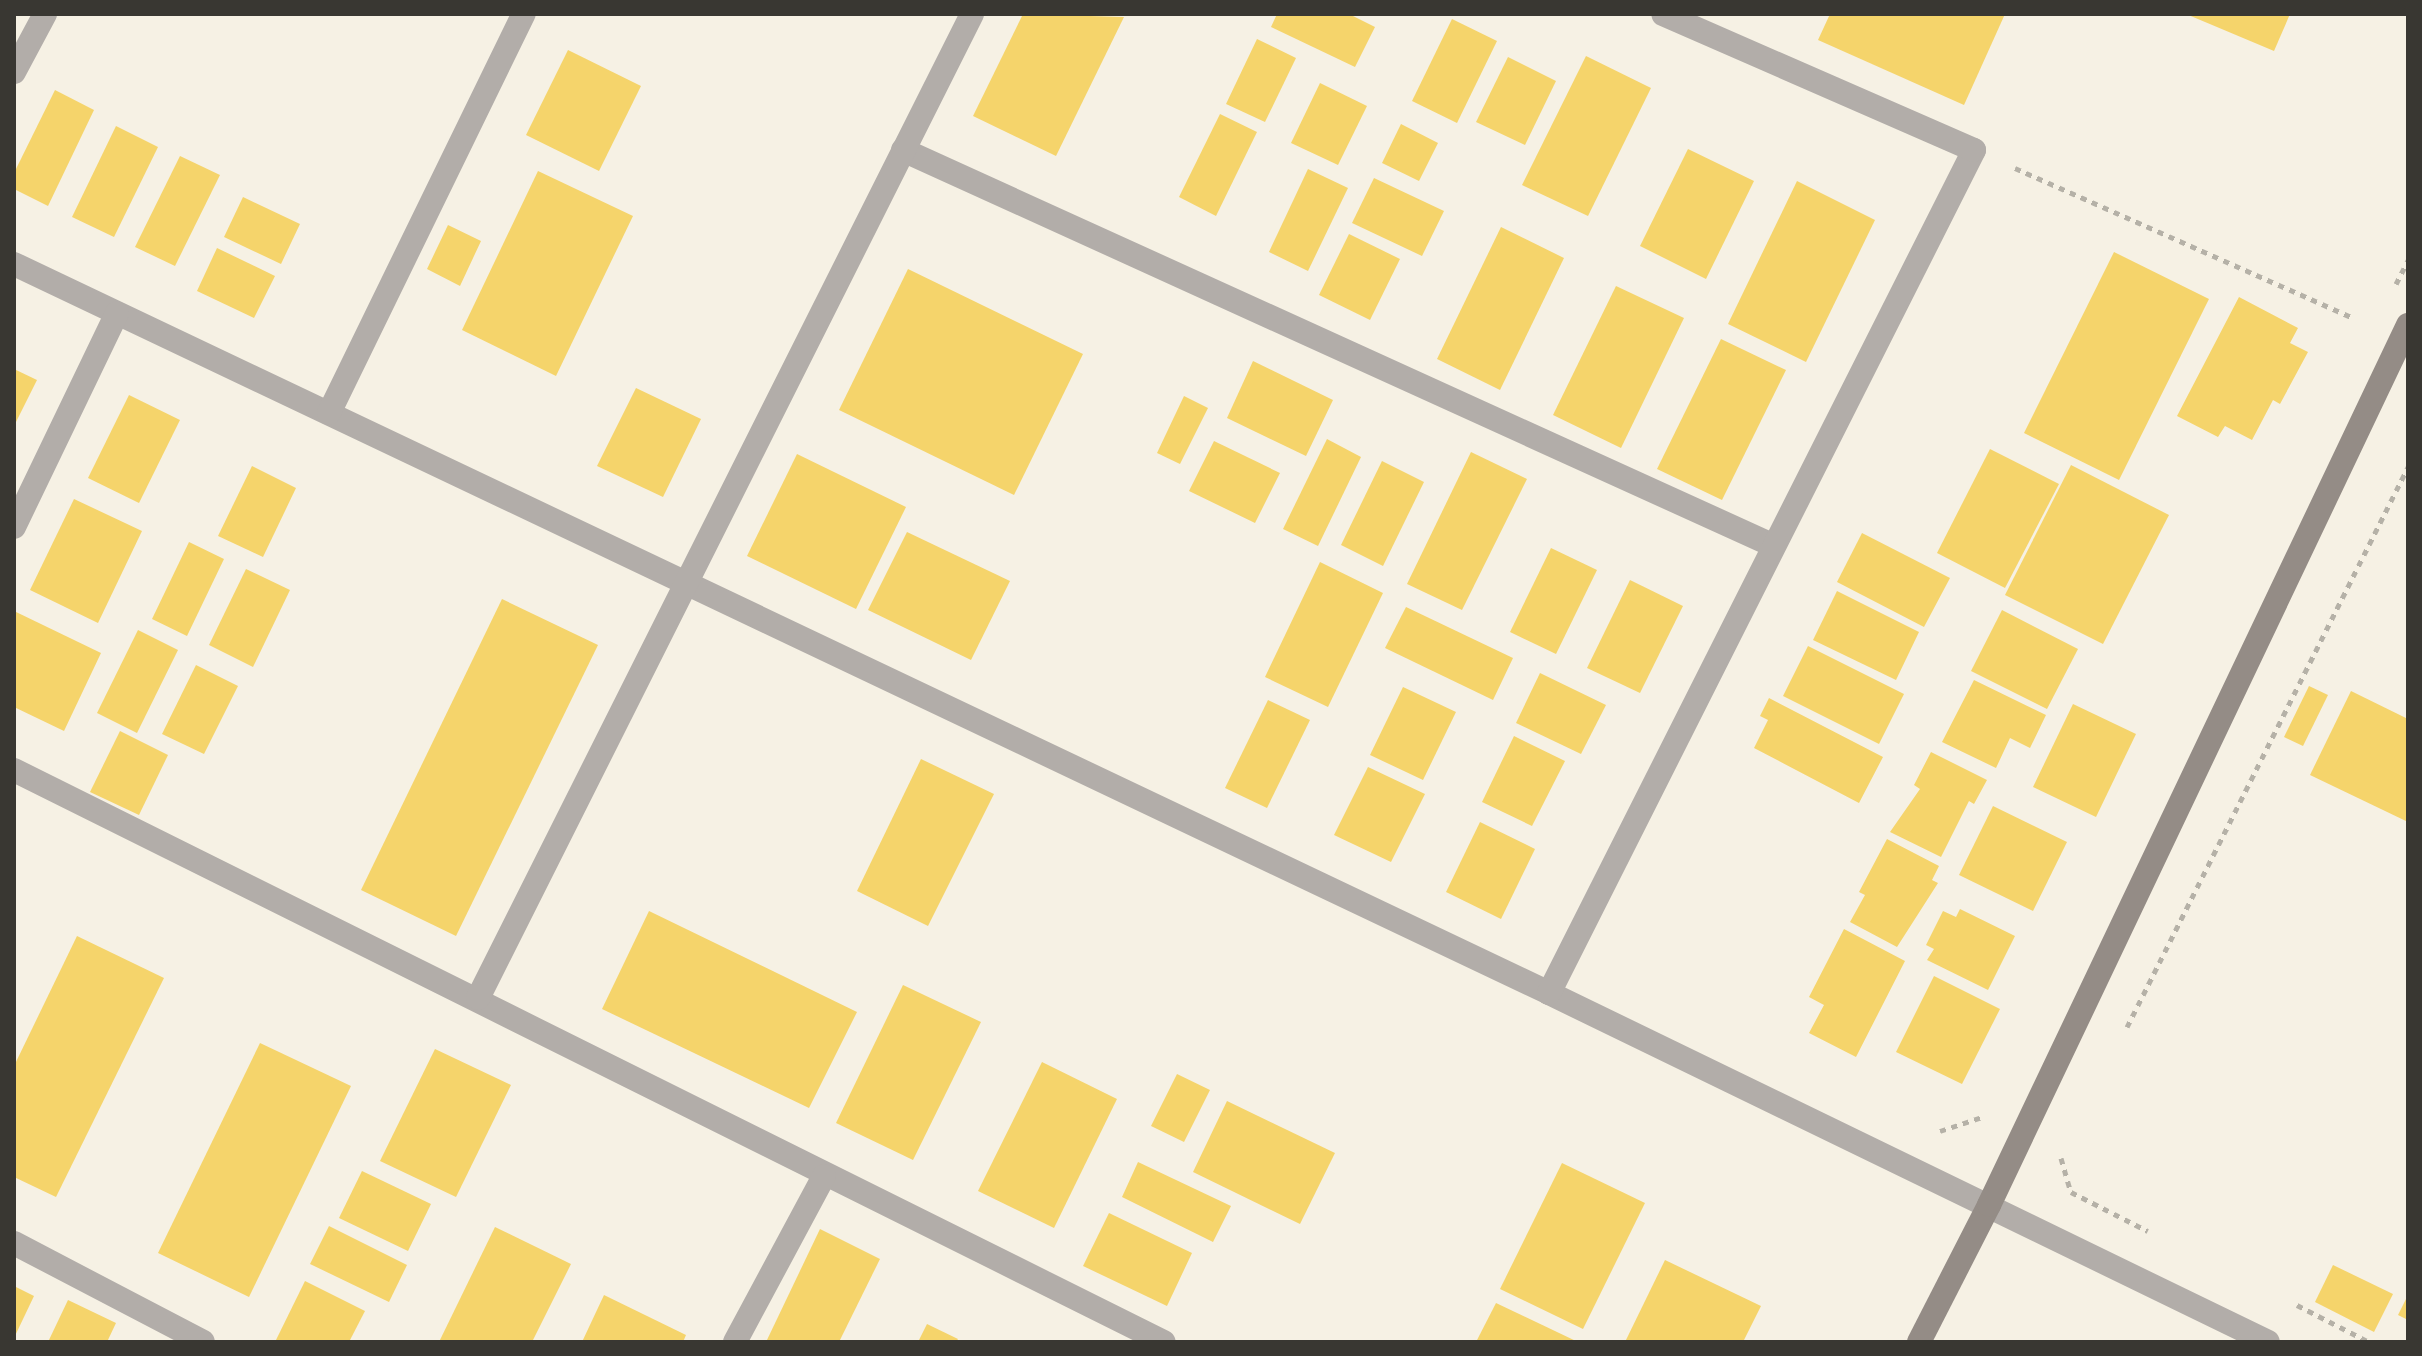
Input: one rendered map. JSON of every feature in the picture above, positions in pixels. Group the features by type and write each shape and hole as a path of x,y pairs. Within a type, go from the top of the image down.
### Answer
{"street":[{"path":"14,72 45,14"},
{"path":"329,413 524,14"},
{"path":"478,998 972,14"},
{"path":"1549,993 1772,545 1974,150 1663,14"},
{"path":"903,150 1772,545"},
{"path":"14,264 1549,993 2268,1342"},
{"path":"14,527 117,313"},
{"path":"1919,1342 1989,1205 2408,325"},
{"path":"14,770 478,998 824,1176 1164,1342"},
{"path":"735,1342 824,1176"},
{"path":"14,1243 196,1340"}],"path":[{"path":"1974,150 2352,317"},
{"path":"2390,296 2408,260"},
{"path":"2125,1032 2408,467"},
{"path":"1928,1126 1942,1133 1983,1116 1990,1102"},
{"path":"2068,1145 2061,1159 2071,1192 2156,1235"},
{"path":"2284,1299 2369,1342"}],"building":[{"path":"1023,14 1124,17 1056,156 973,116"},
{"path":"1277,14 1349,14 1375,27 1355,67 1271,27"},
{"path":"1830,14 2005,14 1964,105 1818,40"},
{"path":"2186,14 2290,14 2274,51"},
{"path":"1452,19 1497,41 1457,123 1412,101"},
{"path":"1257,39 1296,58 1265,122 1226,104"},
{"path":"568,50 641,86 599,171 526,135"},
{"path":"1586,56 1651,88 1588,216 1522,185"},
{"path":"1508,57 1556,81 1525,145 1476,122"},
{"path":"1320,83 1367,106 1338,165 1291,143"},
{"path":"55,90 94,110 48,206 14,189 14,173"},
{"path":"1220,114 1257,132 1216,216 1179,197"},
{"path":"1401,124 1438,143 1419,181 1382,163"},
{"path":"116,126 158,147 114,237 72,217"},
{"path":"1688,149 1754,181 1706,279 1640,246"},
{"path":"180,156 220,175 175,266 135,247"},
{"path":"1308,169 1348,188 1308,271 1269,252"},
{"path":"538,171 633,216 556,376 462,330"},
{"path":"1374,178 1444,211 1422,256 1352,223"},
{"path":"1797,181 1875,220 1806,362 1728,324"},
{"path":"243,197 300,224 281,264 224,237"},
{"path":"448,225 481,241 460,286 427,269"},
{"path":"1501,227 1564,258 1500,390 1437,359"},
{"path":"1349,234 1400,259 1370,320 1319,295"},
{"path":"217,248 275,276 254,318 197,291"},
{"path":"2114,252 2209,299 2119,480 2024,433"},
{"path":"908,269 1083,354 1014,495 839,410"},
{"path":"1616,286 1684,318 1621,448 1553,415"},
{"path":"2239,297 2298,328 2290,343 2308,352 2280,404 2273,400 2252,440 2225,426 2218,437 2177,416"},
{"path":"1721,339 1786,370 1722,500 1657,469"},
{"path":"1253,361 1333,400 1306,456 1227,418"},
{"path":"14,369 37,380 14,426"},
{"path":"636,388 701,419 663,497 597,466"},
{"path":"129,395 180,420 139,503 88,478"},
{"path":"1184,396 1208,408 1180,464 1157,453"},
{"path":"1327,439 1361,457 1318,546 1283,529"},
{"path":"1214,441 1280,473 1255,523 1189,491"},
{"path":"1990,449 2059,484 2005,588 1937,553"},
{"path":"1471,452 1527,479 1462,610 1407,584"},
{"path":"797,454 906,507 856,609 747,556"},
{"path":"1382,461 1424,482 1383,566 1341,545"},
{"path":"2071,465 2169,515 2103,644 2005,595"},
{"path":"252,466 296,488 263,557 218,536"},
{"path":"74,499 142,531 98,623 30,590"},
{"path":"907,532 1010,581 971,660 868,610"},
{"path":"1862,533 1950,578 1924,627 1837,582"},
{"path":"189,542 224,559 187,636 152,619"},
{"path":"1551,548 1597,570 1556,654 1510,632"},
{"path":"1320,562 1383,593 1328,707 1265,677"},
{"path":"246,569 290,590 253,667 209,645"},
{"path":"1630,580 1683,606 1640,693 1587,668"},
{"path":"1837,591 1919,632 1896,680 1813,640"},
{"path":"502,599 598,645 456,936 361,890"},
{"path":"1406,607 1513,658 1493,700 1385,648"},
{"path":"2002,610 2078,649 2047,709 1971,671"},
{"path":"14,611 101,653 64,731 14,707"},
{"path":"138,630 178,650 137,733 97,713"},
{"path":"1808,646 1904,694 1879,744 1783,696"},
{"path":"196,665 238,686 204,754 162,734"},
{"path":"1540,673 1606,705 1581,754 1516,723"},
{"path":"1974,680 2046,715 2030,748 2010,738 1996,768 1942,742"},
{"path":"2309,686 2328,695 2303,746 2284,737"},
{"path":"1403,687 1456,712 1423,780 1370,755"},
{"path":"2351,691 2408,719 2408,822 2310,775"},
{"path":"1769,698 1883,757 1859,803 1754,748 1768,720 1760,716"},
{"path":"1268,700 1310,720 1267,808 1225,788"},
{"path":"2073,704 2136,734 2096,817 2033,787"},
{"path":"120,731 168,755 139,815 90,792"},
{"path":"1514,736 1565,761 1532,826 1482,802"},
{"path":"1931,752 1987,780 1974,804 1969,801 1941,857 1890,832 1920,789 1914,785"},
{"path":"921,759 994,794 928,926 857,891"},
{"path":"1368,767 1425,794 1391,862 1334,835"},
{"path":"1993,806 2067,842 2033,911 1959,875"},
{"path":"1480,822 1535,849 1501,919 1446,892"},
{"path":"1887,839 1939,866 1932,880 1938,883 1897,947 1850,922 1865,895 1859,892"},
{"path":"1960,909 2015,936 1988,990 1927,960 1934,949 1926,945 1943,911 1956,917"},
{"path":"649,911 857,1012 809,1108 602,1009"},
{"path":"1844,929 1905,961 1856,1057 1809,1033 1824,1005 1809,997"},
{"path":"77,936 164,978 56,1197 14,1177 14,1066"},
{"path":"1934,976 2000,1009 1962,1084 1896,1052"},
{"path":"903,985 981,1022 913,1160 836,1123"},
{"path":"260,1043 351,1086 249,1297 158,1253"},
{"path":"435,1049 511,1085 456,1197 380,1161"},
{"path":"1042,1062 1117,1099 1054,1228 978,1191"},
{"path":"1177,1074 1210,1090 1184,1142 1151,1126"},
{"path":"1227,1101 1335,1153 1300,1224 1193,1172"},
{"path":"1138,1162 1231,1206 1213,1242 1122,1197"},
{"path":"1562,1163 1645,1203 1583,1329 1500,1289"},
{"path":"362,1171 431,1204 408,1251 339,1218"},
{"path":"1109,1213 1192,1253 1167,1306 1083,1266"},
{"path":"329,1226 407,1265 389,1302 310,1264"},
{"path":"495,1227 571,1264 532,1342 439,1342"},
{"path":"820,1229 880,1259 839,1342 766,1342"},
{"path":"1665,1260 1761,1306 1743,1342 1625,1342"},
{"path":"2333,1265 2393,1294 2374,1332 2315,1302"},
{"path":"305,1281 365,1311 349,1342 275,1342"},
{"path":"14,1286 34,1296 14,1338"},
{"path":"604,1295 686,1335 683,1342 582,1342"},
{"path":"2408,1295 2408,1320 2398,1315"},
{"path":"68,1300 116,1323 107,1342 48,1342"},
{"path":"1496,1303 1578,1342 1476,1342"},
{"path":"927,1324 958,1339 956,1342 918,1342"}]}
